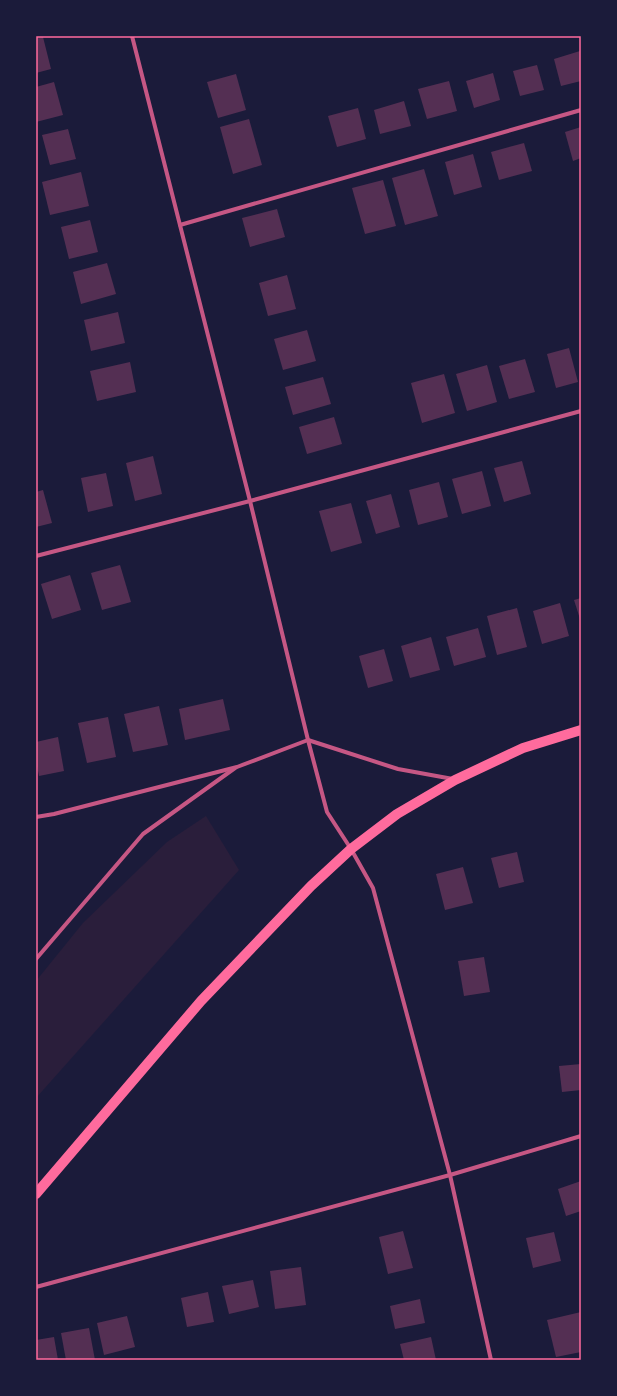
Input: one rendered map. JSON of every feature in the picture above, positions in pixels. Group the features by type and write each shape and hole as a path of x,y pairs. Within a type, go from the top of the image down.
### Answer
{"main road":[{"path":"36,1194 200,1001 311,886 352,849 397,814 455,780 523,748 581,730"}],"street":[{"path":"132,36 327,812 352,849 373,888 450,1175 491,1360"},
{"path":"180,225 581,110"},
{"path":"36,556 250,501 581,410"},
{"path":"36,817 54,814 237,767 308,740 398,769 455,780"},
{"path":"36,960 143,834 237,767"},
{"path":"36,1287 450,1175 581,1136"}],"shaded area":[{"path":"206,816 239,870 36,1098 36,981 83,923 167,842"}],"building":[{"path":"43,37 51,69 36,73 36,38"},
{"path":"580,51 581,81 561,86 554,59"},
{"path":"537,65 544,90 520,96 513,71"},
{"path":"493,73 500,100 474,108 466,81"},
{"path":"236,74 246,110 218,118 207,82"},
{"path":"449,81 457,111 427,119 418,89"},
{"path":"54,82 63,115 36,122 36,87"},
{"path":"404,101 411,126 380,134 374,110"},
{"path":"358,108 366,139 337,147 328,116"},
{"path":"249,119 262,165 233,174 220,127"},
{"path":"581,127 581,158 573,161 565,132"},
{"path":"68,129 76,159 50,165 42,135"},
{"path":"524,143 532,171 499,180 491,152"},
{"path":"473,154 482,187 454,195 445,162"},
{"path":"424,169 438,216 405,225 392,178"},
{"path":"81,172 89,206 50,215 42,182"},
{"path":"383,180 396,226 365,234 352,188"},
{"path":"277,209 285,237 250,247 242,218"},
{"path":"90,220 98,252 69,259 61,227"},
{"path":"107,263 116,294 81,304 73,272"},
{"path":"287,275 296,309 268,316 259,283"},
{"path":"118,312 125,343 91,351 84,320"},
{"path":"307,330 316,361 283,370 274,339"},
{"path":"569,348 578,382 556,388 547,354"},
{"path":"525,359 535,392 509,399 499,366"},
{"path":"130,362 136,392 97,401 90,371"},
{"path":"487,365 497,402 467,411 456,374"},
{"path":"444,374 455,413 422,423 411,383"},
{"path":"323,377 331,404 293,415 285,387"},
{"path":"334,417 342,444 307,454 299,427"},
{"path":"153,456 162,494 135,501 126,463"},
{"path":"522,461 531,494 504,502 494,468"},
{"path":"482,471 491,506 462,514 452,479"},
{"path":"106,473 113,506 88,512 81,478"},
{"path":"439,482 448,517 418,525 409,490"},
{"path":"43,490 52,523 36,527 36,492"},
{"path":"391,494 400,527 376,534 366,501"},
{"path":"351,503 362,543 331,552 319,511"},
{"path":"120,565 131,602 102,610 91,573"},
{"path":"70,575 81,610 52,619 41,584"},
{"path":"581,598 581,622 574,600"},
{"path":"560,603 569,636 542,644 533,611"},
{"path":"517,608 527,647 497,655 487,616"},
{"path":"478,628 486,657 454,666 446,637"},
{"path":"431,637 440,670 410,678 401,646"},
{"path":"384,649 393,681 368,688 359,656"},
{"path":"223,699 230,730 185,740 179,709"},
{"path":"159,706 168,745 133,752 124,714"},
{"path":"108,717 116,757 87,763 78,723"},
{"path":"58,737 64,771 39,776 36,761 36,742"},
{"path":"517,852 524,882 499,888 491,858"},
{"path":"463,867 473,903 445,910 436,874"},
{"path":"484,957 490,992 464,996 458,961"},
{"path":"581,1064 581,1090 562,1092 559,1066"},
{"path":"581,1181 581,1211 566,1216 558,1189"},
{"path":"403,1231 413,1268 388,1274 379,1237"},
{"path":"554,1232 561,1261 533,1268 526,1238"},
{"path":"301,1267 306,1305 275,1309 270,1271"},
{"path":"253,1280 259,1307 229,1314 222,1286"},
{"path":"208,1292 214,1322 187,1327 181,1298"},
{"path":"420,1299 425,1323 395,1329 390,1306"},
{"path":"581,1312 581,1352 556,1357 547,1320"},
{"path":"127,1316 135,1347 104,1355 97,1323"},
{"path":"89,1328 95,1360 66,1360 61,1333"},
{"path":"54,1337 58,1360 36,1360 36,1340"},
{"path":"431,1337 436,1360 404,1360 400,1344"}]}
